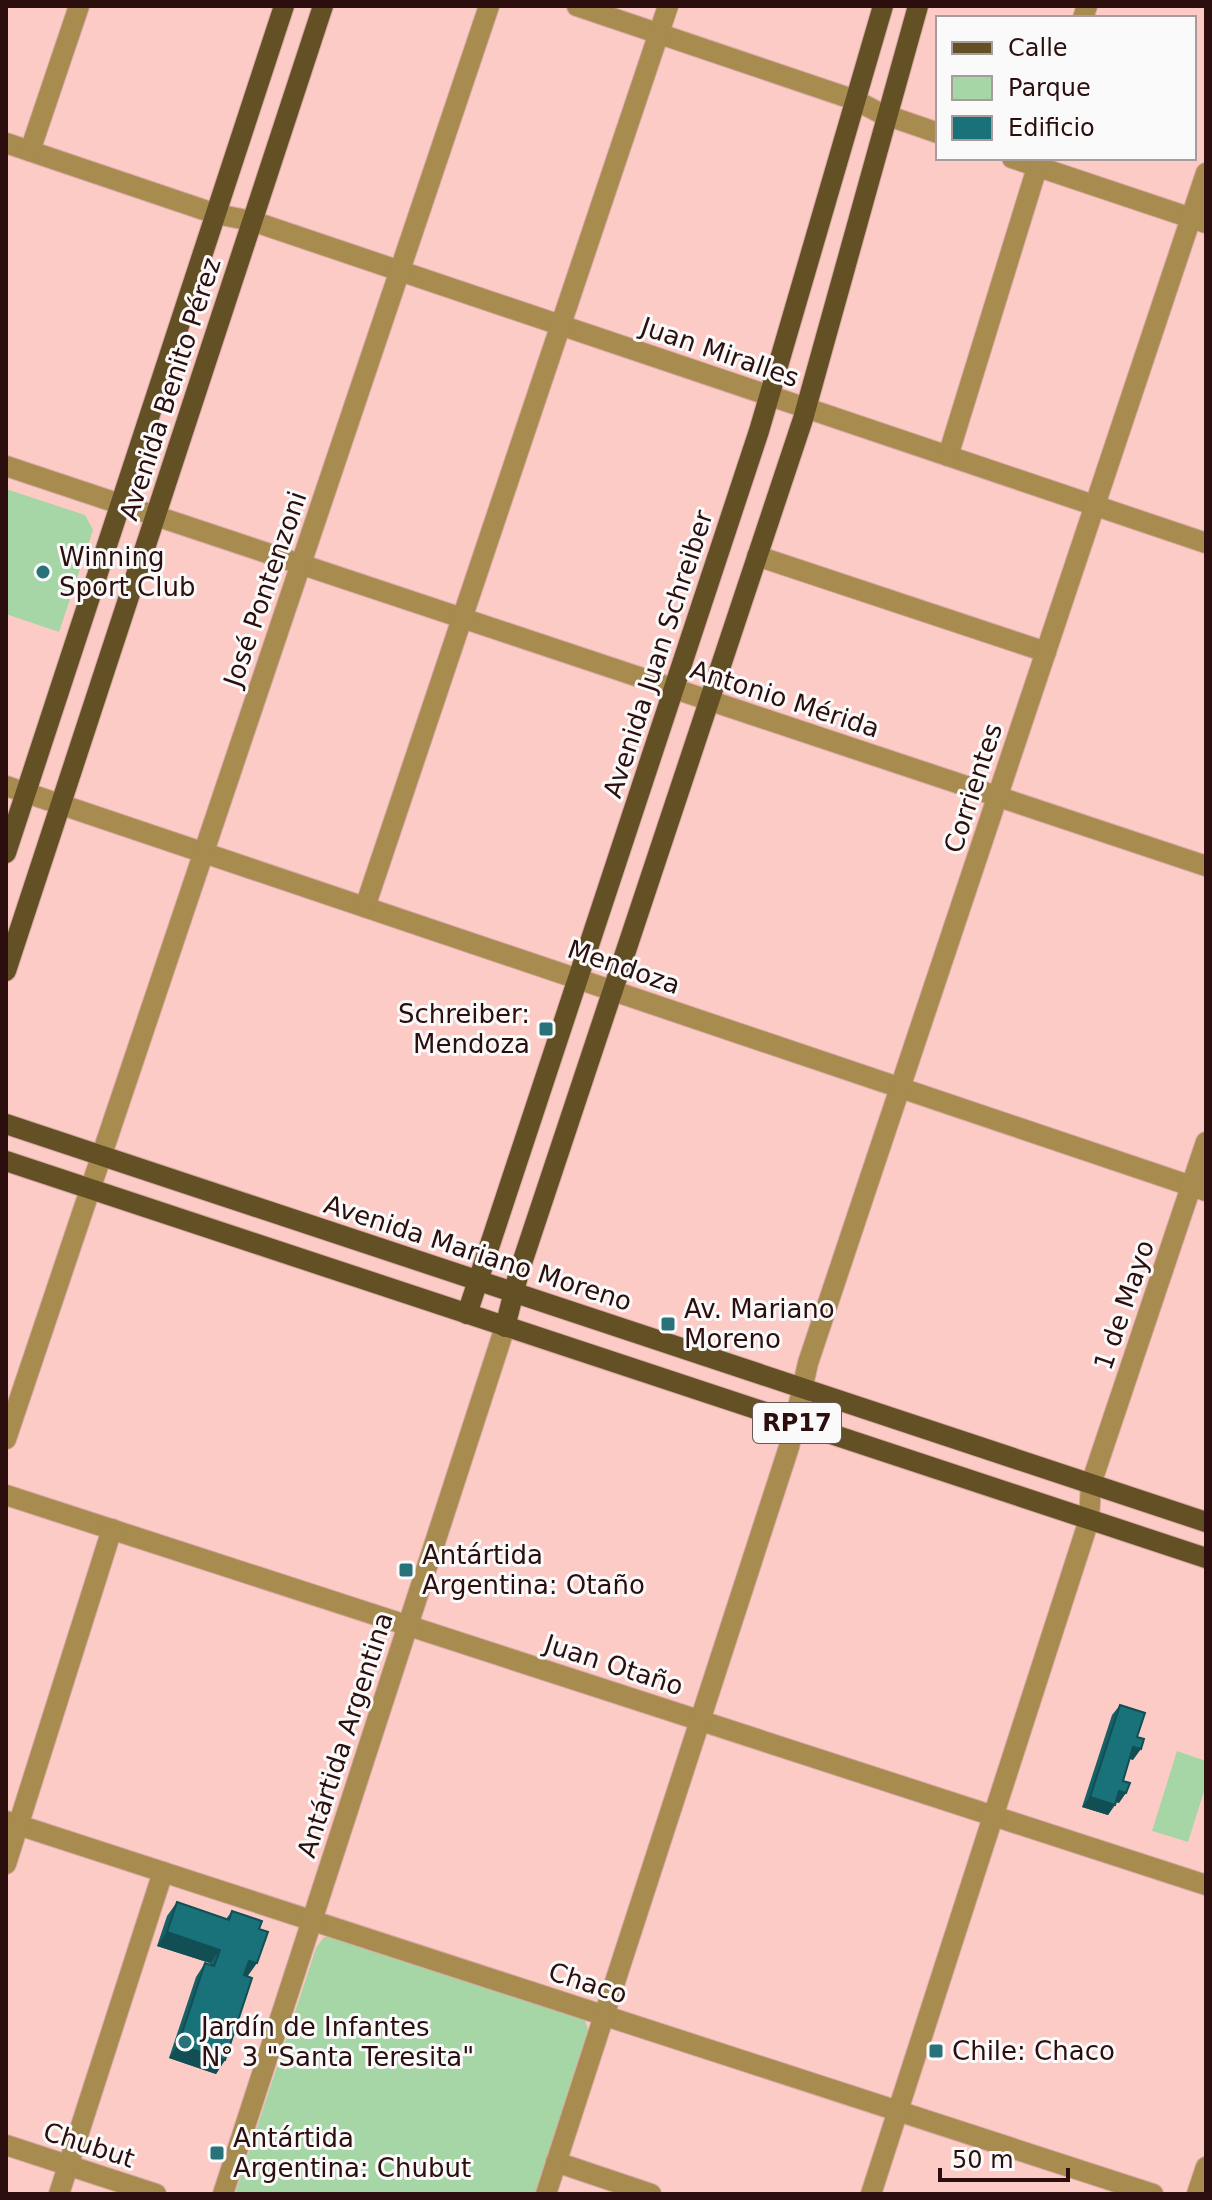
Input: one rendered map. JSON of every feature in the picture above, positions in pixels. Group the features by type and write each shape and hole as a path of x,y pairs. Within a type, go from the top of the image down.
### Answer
{"main road":[{"name":"Avenida Benito Pérez","path":"6,853 16,789 121,504 284,6"},
{"name":"Avenida Benito Pérez","path":"6,971 323,6"},
{"name":"Avenida Juan Schreiber","path":"467,1314 769,396 883,6"},
{"path":"514,1293 806,408 918,6"},
{"name":"Avenida Mariano Moreno","path":"6,1124 1206,1522"},
{"name":"RP17","path":"6,1161 1206,1558"},
{"name":"Antártida Argentina","path":"505,1327 514,1293"}],"street":[{"path":"30,151 79,6"},
{"name":"José Pontenzoni","path":"6,1439 489,6"},
{"path":"577,6 855,100 888,116 936,132"},
{"path":"365,907 668,6"},
{"name":"Juan Miralles","path":"6,143 216,214 252,221 1206,543"},
{"path":"948,456 1038,162 1198,221"},
{"name":"Corrientes","path":"546,2194 789,1447 801,1388 1095,505 1198,221 1206,173"},
{"name":"Antonio Mérida","path":"6,466 1206,866"},
{"path":"757,556 1046,652"},
{"name":"Mendoza","path":"16,789 1198,1189"},
{"name":"1 de Mayo","path":"871,2194 1089,1520 1091,1484 1198,1189 1206,1142"},
{"name":"Antártida Argentina","path":"223,2194 505,1327"},
{"name":"Juan Otaño","path":"6,1495 1206,1885"},
{"path":"6,1864 12,1823 112,1529"},
{"name":"Chaco","path":"12,1823 1153,2194"},
{"path":"59,2194 163,1872"},
{"name":"Chubut","path":"6,2145 156,2194"},
{"path":"556,2162 651,2194"},
{"path":"1197,2194 1206,2167"}],"green space":[{"name":"Winning Sport Club","path":"6,489 85,515 93,530 59,632 6,614"},
{"path":"1177,1751 1206,1761 1206,1785 1188,1842 1152,1831"},
{"path":"324,1937 333,1937 585,2020 589,2033 536,2194 235,2194 316,1948"}],"building":[{"path":"1120,1705 1145,1713 1137,1737 1144,1739 1141,1749 1133,1747 1123,1781 1130,1783 1126,1793 1119,1791 1115,1805 1090,1797"},
{"path":"177,1902 229,1920 232,1911 262,1921 259,1929 268,1932 257,1963 249,1961 244,1975 252,1978 225,2060 178,2045 205,1963 214,1966 220,1950 167,1932"}],"place":[{"name":"Winning Sport Club","path":"43,572"},
{"name":"Schreiber: Mendoza","path":"546,1029"},
{"name":"Av. Mariano Moreno","path":"668,1324"},
{"name":"Antártida Argentina: Otaño","path":"406,1570"},
{"name":"Jardín de Infantes N° 3 \"Santa Teresita\"","path":"185,2042"},
{"name":"Chile: Chaco","path":"936,2051"},
{"name":"Antártida Argentina: Chubut","path":"217,2153"}]}
